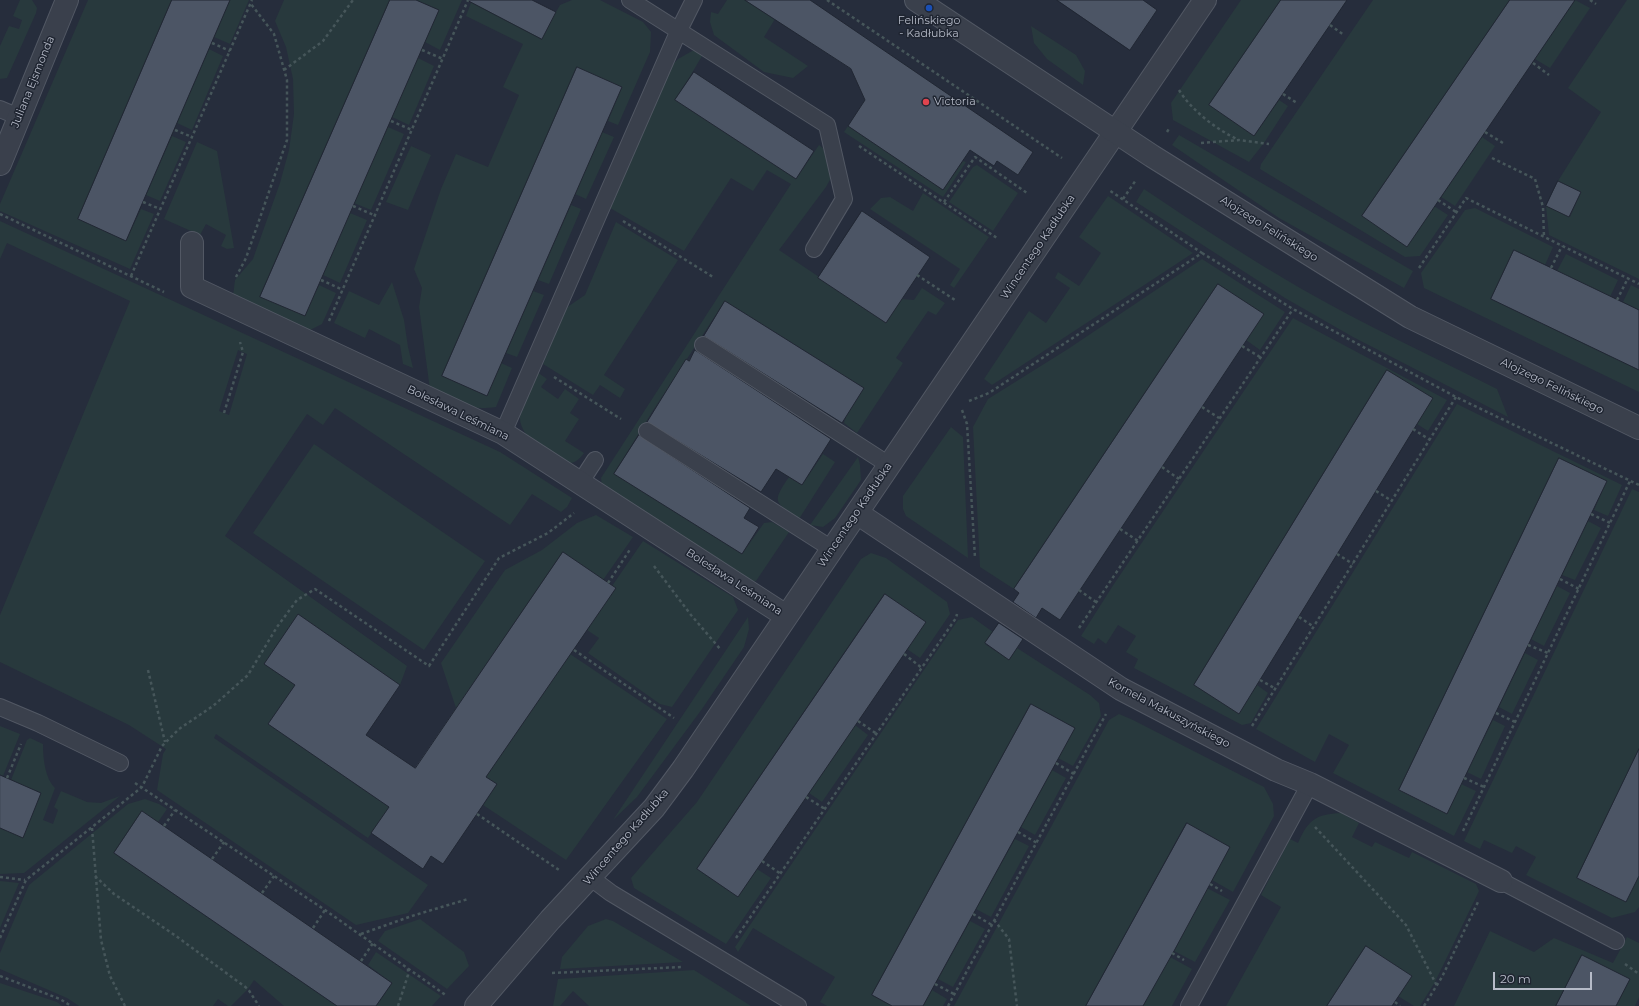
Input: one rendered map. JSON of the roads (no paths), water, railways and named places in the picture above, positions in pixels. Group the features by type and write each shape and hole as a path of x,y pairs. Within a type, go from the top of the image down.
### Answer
{"street":[{"name":"Juliana Ejsmonda","path":"0,164 10,113 66,0"},
{"name":"Alojzego Felińskiego","path":"916,0 1116,132 1410,317 1639,428"},
{"name":"Wincentego Kadłubka","path":"476,1006 555,915 591,878 654,808 679,775 1204,0"},
{"name":"Bolesława Leśmiana","path":"192,243 192,287 503,433 786,616"},
{"name":"Kornela Makuszyńskiego","path":"857,513 1122,689 1276,770 1305,793 1451,855 1500,881"}],"lane":[{"path":"630,0 827,125 844,199 814,249"},
{"path":"503,433 679,30 694,0"},
{"path":"703,345 889,465"},
{"path":"648,431 832,549"},
{"path":"586,486 595,460"},
{"path":"0,707 38,723 120,763"},
{"path":"1189,1006 1305,793"},
{"path":"591,878 611,893 798,1006"},
{"path":"1500,881 1616,941"}],"place":[{"name":"Felińskiego - Kadłubka","path":"929,8"},
{"name":"Victoria","path":"926,102"}]}
